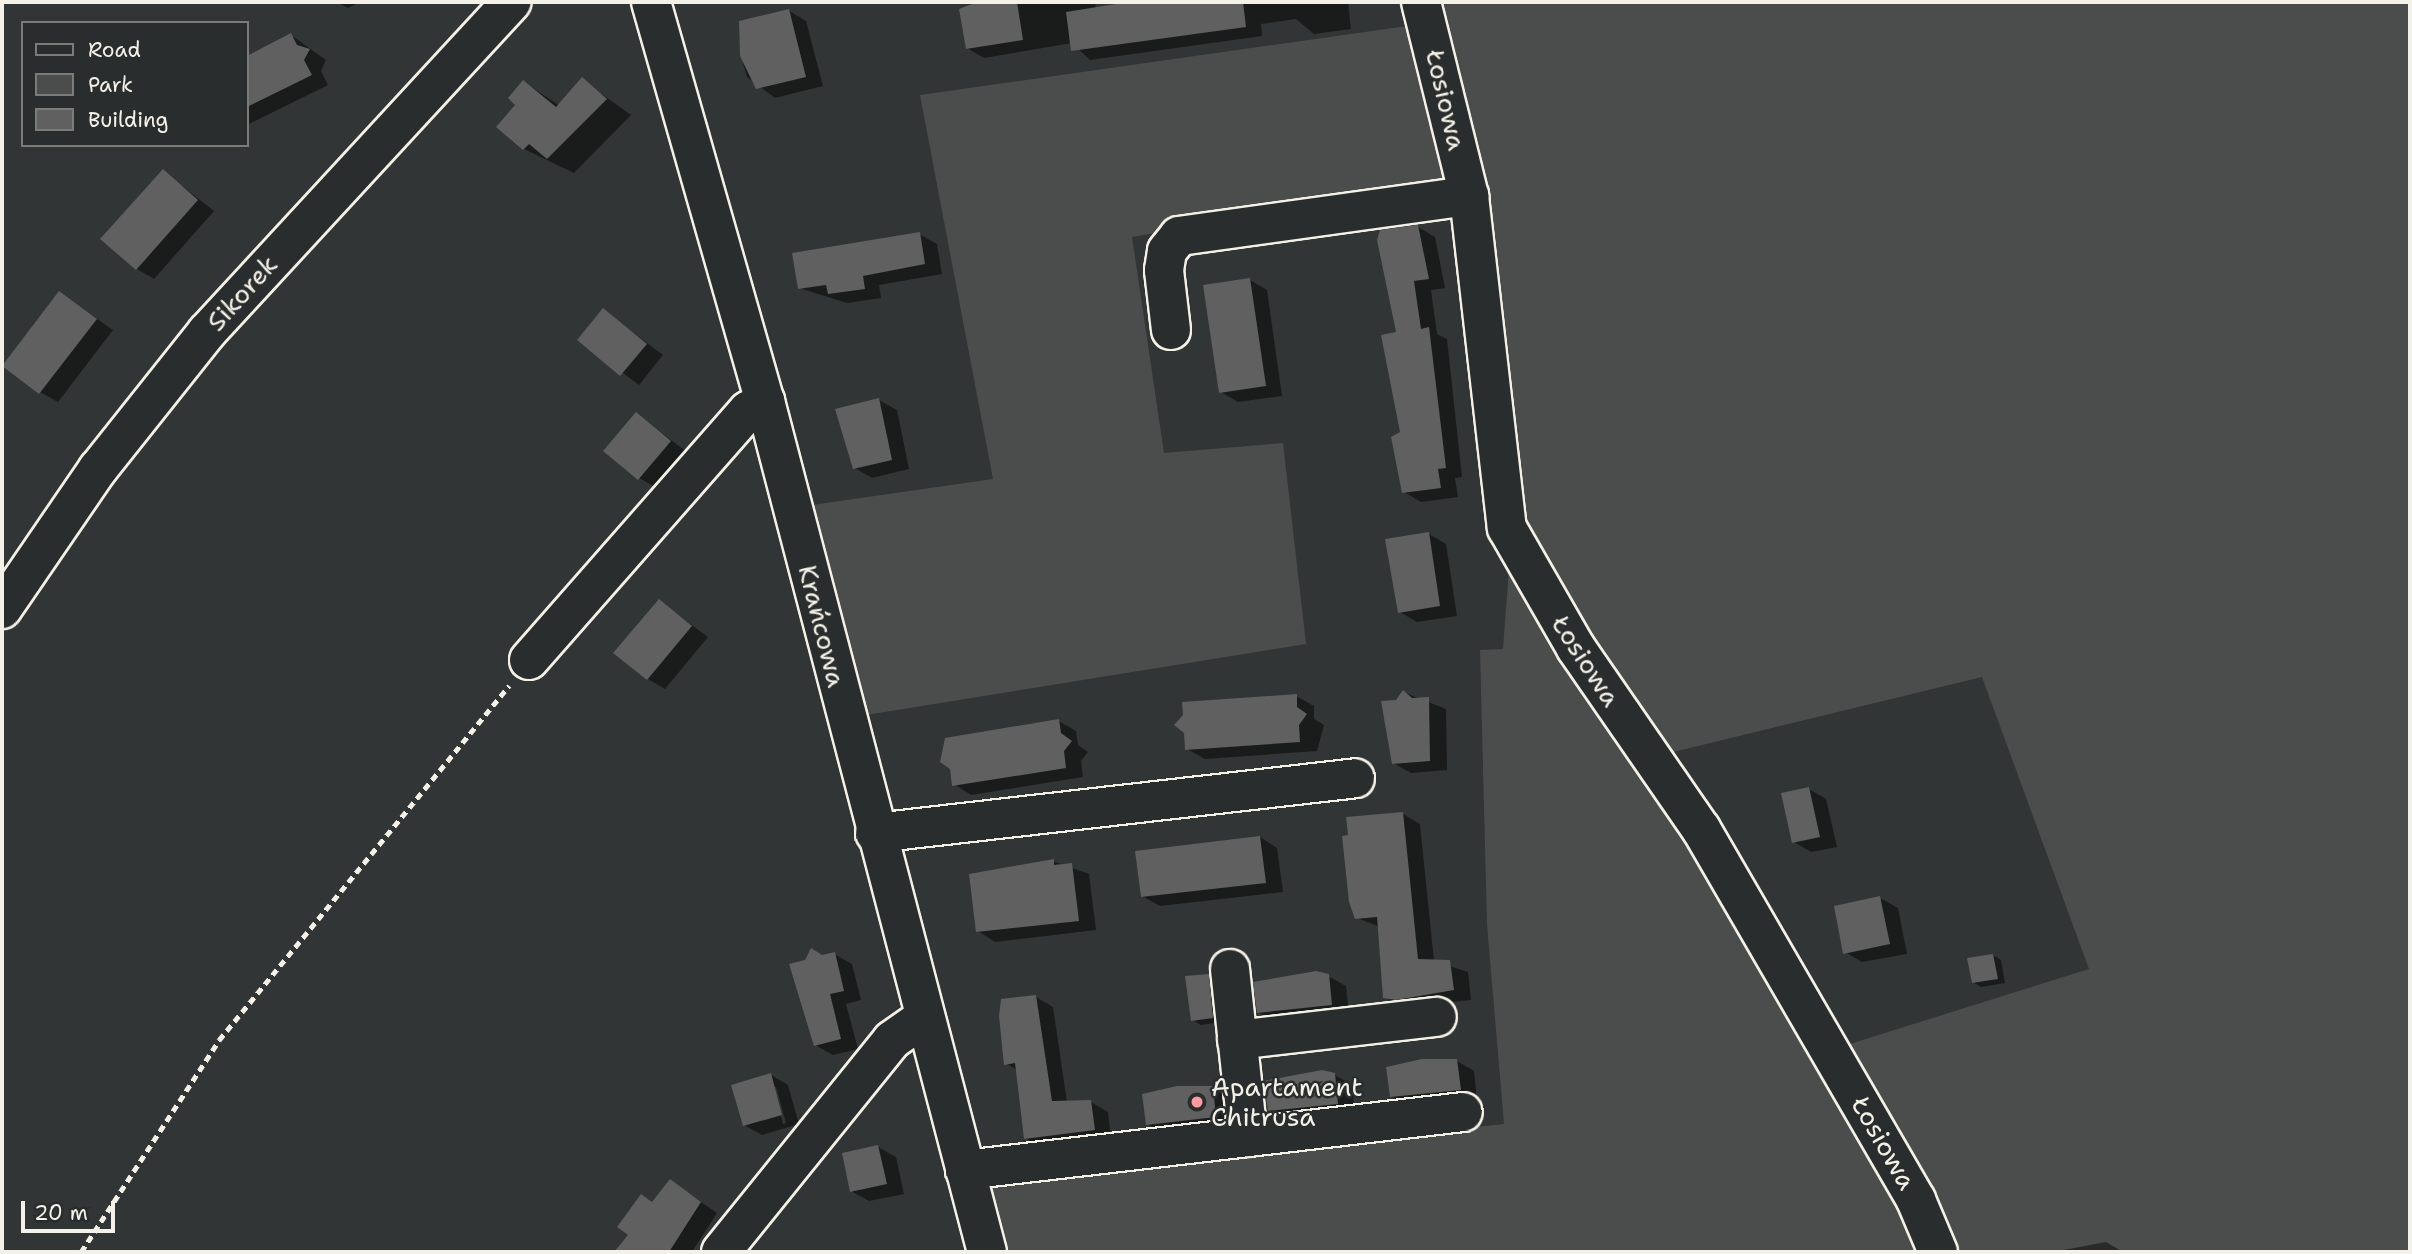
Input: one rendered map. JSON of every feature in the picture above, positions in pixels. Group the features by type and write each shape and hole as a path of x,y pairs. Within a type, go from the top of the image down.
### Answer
{"street":[{"name":"Sikorek","path":"2,609 98,469 206,332 512,2"},
{"name":"Krańcowa","path":"651,2 765,401 875,833 987,1252"},
{"name":"Łosiowa","path":"1421,2 1469,196 1507,528 1576,648 1700,829 1916,1200 1938,1252"},
{"path":"1171,330 1164,270 1167,251 1179,236 1469,196"},
{"path":"529,660 748,411 765,401"},
{"path":"875,833 1355,778"},
{"path":"1230,969 1248,1137"},
{"path":"721,1252 892,1040 925,1017"},
{"path":"1237,1040 1437,1017"},
{"path":"965,1170 1463,1112"}],"path":[{"path":"81,1252 219,1041 529,660"}],"green space":[{"path":"1434,2 2410,2 2410,1252 1945,1252 1837,1048 2089,969 1982,677 1657,756 1520,531"},
{"path":"1421,24 1453,181 1132,237 1164,453 1283,443 1306,644 860,716 805,506 993,479 920,95"},
{"path":"1509,568 1692,835 1933,1252 1000,1252 983,1180 1504,1124 1487,924 1480,650 1503,649"}],"building":[{"path":"977,2 1017,2 1023,40 966,49 959,9"},
{"path":"1128,2 1243,2 1246,27 1071,51 1066,12"},
{"path":"789,9 806,77 756,89 740,56 739,21"},
{"path":"291,33 297,45 310,49 304,60 312,75 248,107 248,55"},
{"path":"582,77 607,99 547,159 529,144 523,150 496,127 515,105 508,98 523,80 556,107"},
{"path":"163,169 198,200 136,270 100,239"},
{"path":"1418,225 1429,279 1414,281 1421,329 1429,327 1446,468 1438,469 1441,488 1402,493 1391,437 1400,432 1381,335 1396,332 1377,240 1380,230"},
{"path":"920,232 925,264 863,276 865,289 828,294 826,285 798,289 792,253"},
{"path":"1250,278 1266,386 1219,393 1203,285"},
{"path":"59,291 97,319 39,394 2,366"},
{"path":"603,308 647,344 620,376 577,340"},
{"path":"879,398 892,460 853,469 835,409"},
{"path":"636,412 671,441 638,480 603,451"},
{"path":"1429,532 1440,606 1398,613 1385,539"},
{"path":"659,599 692,626 647,680 613,653"},
{"path":"1403,690 1412,698 1429,697 1430,761 1392,764 1381,701 1396,700"},
{"path":"1297,694 1297,707 1307,714 1299,725 1300,742 1185,750 1184,733 1174,725 1183,715 1182,702"},
{"path":"1059,719 1061,733 1072,741 1064,751 1066,768 952,786 950,769 940,762 945,738"},
{"path":"1809,787 1820,837 1792,843 1781,793"},
{"path":"1403,812 1418,959 1450,960 1454,990 1396,1000 1383,998 1377,917 1355,919 1349,902 1342,836 1348,835 1346,817"},
{"path":"1260,836 1266,883 1141,897 1135,851"},
{"path":"1054,859 1054,865 1072,863 1079,921 976,932 969,874"},
{"path":"1880,896 1890,944 1843,954 1834,906"},
{"path":"811,948 822,955 835,952 844,991 830,994 841,1039 814,1046 789,964 805,960"},
{"path":"1993,954 1998,979 1972,983 1967,958"},
{"path":"1316,971 1329,974 1332,1005 1257,1013 1253,982"},
{"path":"1209,974 1213,1018 1191,1021 1185,976"},
{"path":"1036,995 1052,1101 1091,1100 1095,1130 1024,1139 1015,1063 1004,1065 999,1016 1001,999"},
{"path":"1422,1059 1457,1059 1461,1090 1390,1097 1386,1067"},
{"path":"1322,1070 1335,1073 1338,1104 1268,1111 1264,1081"},
{"path":"771,1073 782,1115 743,1126 731,1085"},
{"path":"1177,1086 1213,1086 1216,1117 1146,1125 1142,1094"},
{"path":"878,1145 887,1184 850,1192 842,1153"},
{"path":"670,1179 701,1202 669,1252 614,1252 628,1235 617,1227 641,1194 652,1202"}],"place":[{"name":"Apartament Chitrusa","path":"1197,1102"}]}
